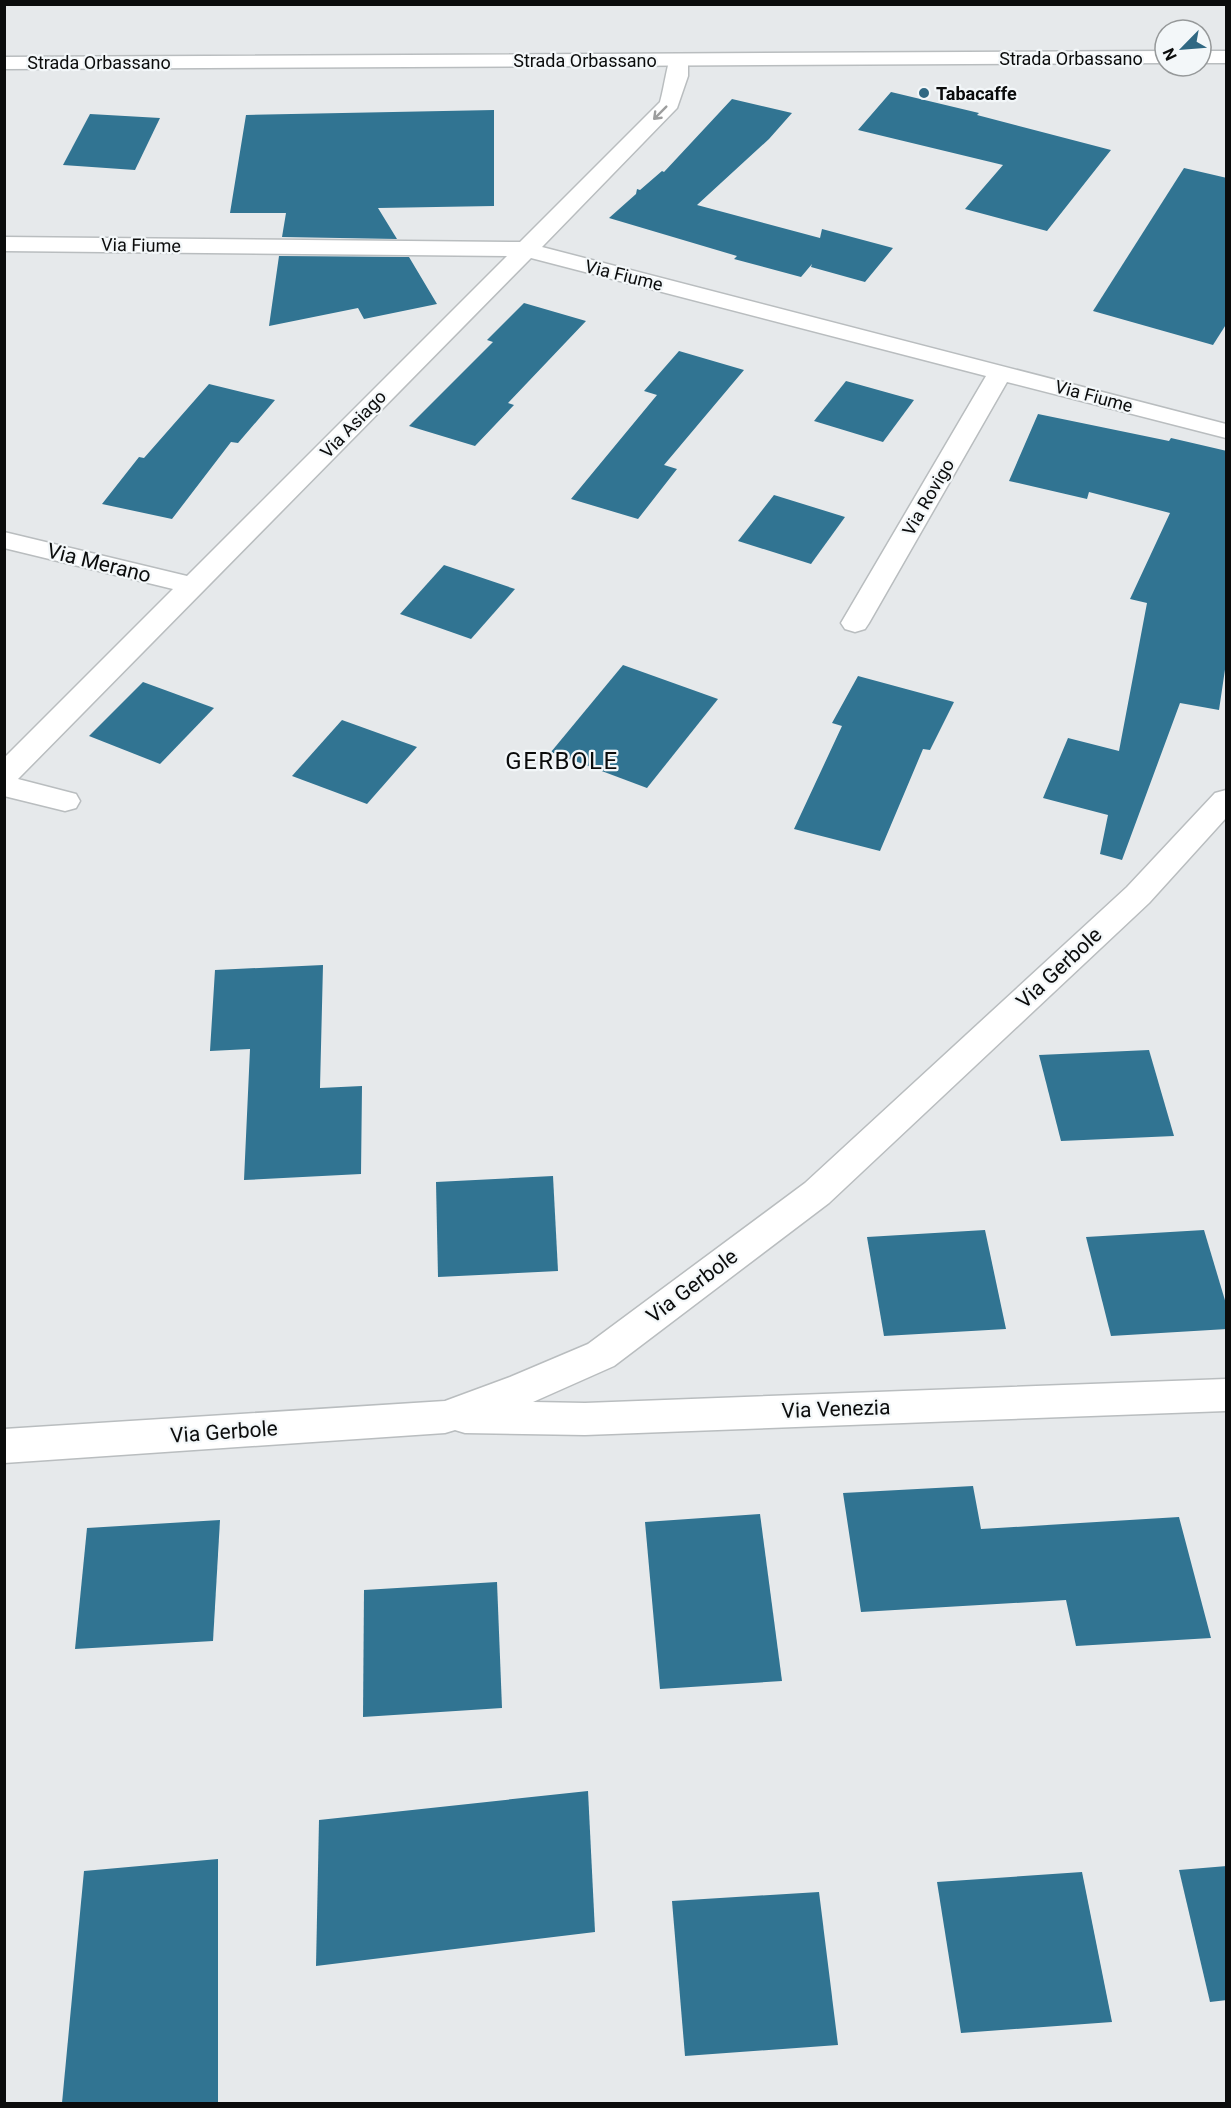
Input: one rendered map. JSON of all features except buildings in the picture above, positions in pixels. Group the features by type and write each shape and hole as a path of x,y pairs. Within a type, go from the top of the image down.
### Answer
{"street":[{"name":"Strada Orbassano","path":"4,63 1153,57"},
{"name":"Via Asiago","path":"4,776 670,104 678,76 678,60"},
{"name":"Via Fiume","path":"4,244 524,249 1227,431"},
{"name":"Via Rovigo","path":"855,622 1001,371"},
{"name":"Via Merano","path":"4,540 194,586"},
{"path":"4,786 64,801"},
{"name":"Via Gerbole","path":"4,1446 445,1417 524,1389 601,1355 817,1192 1138,896 1227,800"},
{"name":"Via Venezia","path":"445,1417 585,1419 1227,1395"}],"place":[{"name":"Tabacaffe","path":"924,93"}],"district":[{"name":"GERBOLE","path":"562,761"}]}
